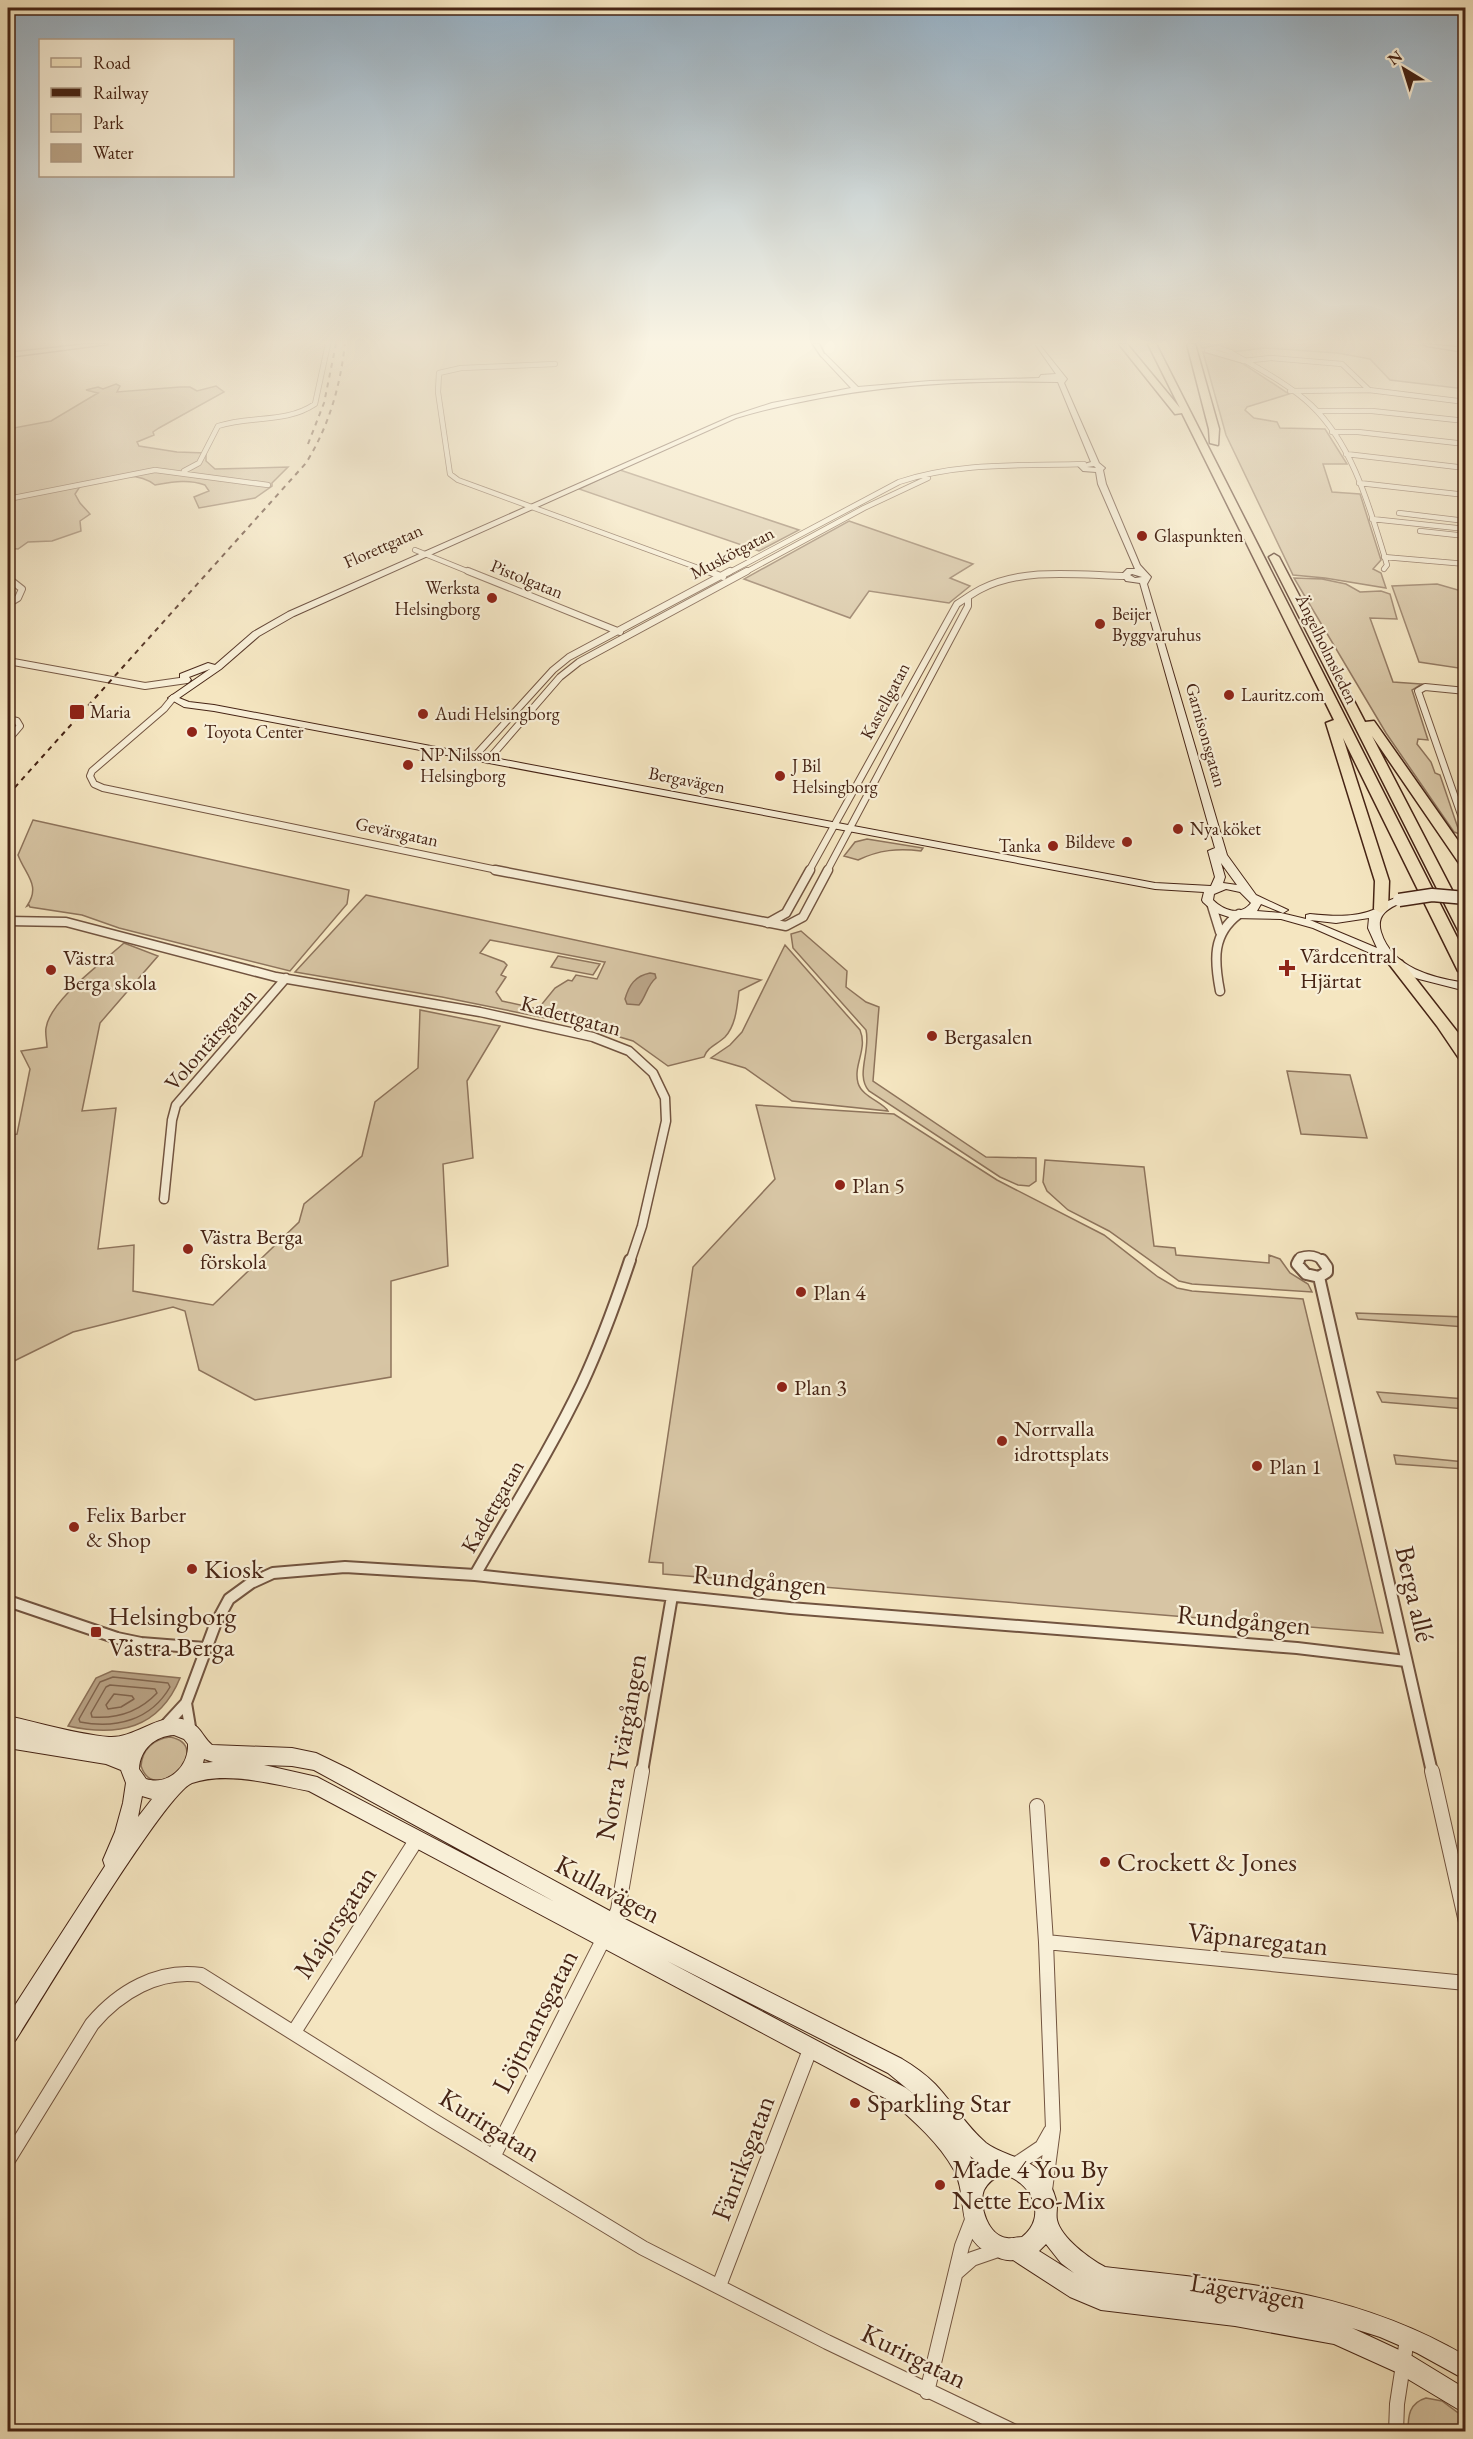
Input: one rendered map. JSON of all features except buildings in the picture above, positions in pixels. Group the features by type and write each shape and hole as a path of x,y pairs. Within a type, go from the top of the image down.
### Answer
{"highway":[{"path":"1206,458 1218,474"},
{"name":"Ängelholmsleden","path":"1210,458 1466,971"},
{"name":"Ängelholmsleden","path":"1266,542 1466,932"},
{"path":"1322,652 1335,666 1372,728 1466,863"},
{"path":"1318,675 1322,696 1382,881 1379,911"},
{"path":"1394,962 1443,1022 1466,1056"}],"street":[{"path":"182,472 200,464 203,458"},
{"path":"448,458 450,474 458,480 731,580"},
{"name":"Florettgatan","path":"184,690 204,672 218,667 275,616 292,605 626,458"},
{"name":"Florettgatan","path":"256,634 291,614 641,458"},
{"name":"Garnisonsgatan","path":"1083,458 1111,519 1128,576 1168,688 1220,877 1214,889 1207,896 1211,905"},
{"name":"Garnisonsgatan","path":"1094,458 1102,484 1137,569 1145,576 1143,584 1222,855 1235,877 1252,896"},
{"path":"1348,458 1372,519 1387,565 1384,569"},
{"path":"1379,458 1466,468"},
{"name":"Muskötgatan","path":"474,758 556,667 617,631 890,487 921,474 976,465 1086,467"},
{"path":"1086,467 1098,467"},
{"name":"Muskötgatan","path":"488,760 568,669 864,508 928,478 974,470 1086,467"},
{"path":"8,499 147,471 182,472 268,485"},
{"path":"1359,483 1466,495"},
{"path":"1399,513 1466,521"},
{"path":"1424,516 1424,523"},
{"path":"1372,519 1466,529"},
{"path":"1420,531 1466,536"},
{"name":"Pistolgatan","path":"415,550 628,635"},
{"path":"1384,557 1466,564"},
{"name":"Kastellgatan","path":"835,825 957,604 982,588 997,582 1030,575 1128,576"},
{"path":"1128,576 1145,576"},
{"path":"8,578 21,589 18,598 8,604"},
{"name":"Kastellgatan","path":"851,828 968,606 968,597"},
{"path":"8,662 146,686 204,672"},
{"path":"184,690 185,678"},
{"path":"1466,691 1425,687 1418,691 1466,829"},
{"name":"Gevärsgatan","path":"184,690 92,771 90,776 94,784 103,788 531,877 786,926 803,917 851,828"},
{"name":"Bergavägen","path":"173,698 187,705 214,708 1155,886 1198,898 1224,912 1241,914"},
{"path":"8,718 16,720 20,726 8,740"},
{"path":"766,923 779,919 786,913 835,825"},
{"name":"Bergavägen","path":"1155,886 1237,888 1252,896"},
{"path":"1252,896 1273,907 1313,918 1336,920 1379,911 1399,900 1432,896 1466,898"},
{"path":"1220,990 1214,955 1220,932 1226,923 1251,911 1255,906 1252,896"},
{"path":"1211,905 1220,932"},
{"path":"1379,911 1373,926 1375,937 1384,953 1394,962"},
{"path":"1241,914 1276,915 1317,926 1425,978 1466,987"},
{"name":"Kadettgatan","path":"8,921 66,921 199,958 286,978 480,1012 603,1040 623,1048 643,1061 661,1087 666,1108 659,1157 642,1226 611,1318 582,1383 555,1436 475,1575"},
{"name":"Volontärsgatan","path":"165,1199 172,1120 180,1099 286,978"},
{"name":"Berga allé","path":"1318,1277 1466,1922"},
{"name":"Rundgången","path":"163,1728 186,1703 205,1648 229,1599 251,1583 273,1573 345,1567 475,1575 672,1596 1297,1648 1406,1661"},
{"name":"Norra Tvärgången","path":"608,1931 618,1910 672,1596"},
{"path":"8,1601 117,1638 141,1643 205,1648"},
{"name":"Rundgången","path":"186,1703 194,1738"},
{"path":"8,1725 111,1746 144,1738 163,1728 176,1727 194,1738 196,1759 151,1814 8,2034"},
{"path":"79,1922 125,1833 132,1810 134,1751 144,1738"},
{"name":"Kullavägen","path":"194,1738 207,1752 218,1755 292,1757 316,1762 811,2047 899,2095 963,2147"},
{"path":"8,1740 106,1755 133,1774 146,1789 160,1790 181,1780"},
{"name":"Kullavägen","path":"181,1780 213,1769 235,1770 311,1783 417,1839 895,2066 914,2078 927,2092 963,2147"},
{"path":"956,2273 972,2259 1036,2240 1045,2221 1044,2199 1053,2129 1046,1942 1037,1806"},
{"name":"Majorsgatan","path":"294,2032 417,1839"},
{"name":"Löjtnantsgatan","path":"493,2157 608,1931"},
{"name":"Väpnaregatan","path":"1046,1942 1466,1983"},
{"name":"Kurirgatan","path":"8,2160 97,2017 116,1998 141,1985 171,1976 204,1976 643,2248 927,2392 1015,2432"},
{"name":"Fänriksgatan","path":"719,2286 811,2047"},
{"path":"973,2189 984,2171 1008,2164 1042,2147 1053,2129"},
{"path":"963,2147 1028,2172 1038,2184 1044,2199"},
{"path":"927,2392 962,2246 973,2216 973,2189 963,2147"},
{"path":"973,2216 984,2236 1011,2249"},
{"name":"Lägervägen","path":"1045,2221 1067,2256 1104,2278 1260,2295 1358,2317 1408,2337 1466,2369"},
{"name":"Lägervägen","path":"1011,2249 1101,2300 1234,2315 1334,2333 1404,2364 1466,2403"},
{"path":"1396,2432 1408,2337"}],"green space":[{"path":"8,458 206,458 206,461 215,469 288,467 272,483 272,486 255,498 199,508 194,497 209,491 205,485 199,483 180,482 155,485 147,480 129,476 81,485 75,494 90,514 80,521 81,531 52,541 28,542 18,549 8,548"},
{"path":"1237,458 1343,458 1347,464 1323,464 1332,492 1360,494 1381,560 1373,569 1381,573 1386,588 1293,575"},
{"path":"620,470 799,530 759,551 579,489"},
{"path":"849,521 973,564 950,578 970,586 949,603 869,591 850,618 744,579"},
{"path":"1294,578 1322,579 1346,584 1360,592 1381,591 1390,594 1397,619 1370,618 1393,682 1422,684 1412,690 1428,740 1418,739 1417,744 1431,762 1435,773 1440,775 1460,834 1454,832 1386,733"},
{"path":"1437,584 1465,592 1465,669 1419,662 1392,586"},
{"path":"33,820 349,890 347,904 290,971 119,928 82,915 30,907 27,906 33,892 31,880 18,855"},
{"path":"867,839 923,848 921,851 881,852 858,860 844,856 855,842"},
{"path":"366,895 761,980 739,991 732,1027 704,1057 668,1066 633,1041 580,1025 442,997 295,972","holes":["490,940 605,962 597,979 576,975 572,981 568,980 555,988 538,1009 502,1001 496,992 506,977 501,975 507,965 480,953"]},
{"path":"801,931 847,971 846,987 866,1002 879,1007 873,1081 986,1157 1036,1158 1036,1181 1029,1186 1018,1185 1000,1177 869,1091 863,1078 867,1046 866,1030 793,948 791,934"},
{"path":"124,943 158,956 100,1023 82,1111 116,1108 98,1249 134,1245 133,1291 213,1305 299,1222 304,1204 362,1156 375,1102 418,1068 420,1010 500,1026 467,1081 473,1158 443,1164 448,1266 391,1281 391,1377 255,1400 199,1370 185,1311 173,1307 73,1332 8,1364 8,1136 17,1134 30,1069 21,1051 47,1047 46,1028 57,1006 79,982"},
{"path":"785,945 860,1030 862,1050 857,1070 858,1083 868,1096 888,1111 792,1101 745,1068 711,1058 730,1045 742,1032"},
{"path":"558,956 600,964 593,975 551,967"},
{"path":"1287,1071 1350,1075 1367,1138 1301,1134"},
{"name":"Norrvalla idrottsplats","path":"756,1105 894,1114 997,1180 1104,1235 1158,1277 1177,1288 1303,1299 1383,1633 663,1574 663,1563 649,1562 693,1267 775,1179"},
{"path":"1045,1160 1144,1167 1154,1246 1175,1248 1176,1255 1269,1263 1269,1255 1280,1259 1290,1273 1308,1284 1312,1292 1192,1284 1179,1281 1109,1231 1068,1210 1047,1191 1043,1182"},
{"path":"1356,1313 1465,1317 1465,1327 1358,1319"},
{"path":"1377,1392 1465,1399 1465,1409 1382,1402"},
{"path":"1394,1455 1465,1462 1465,1469 1396,1464"},
{"path":"170,1737 183,1743 187,1751 185,1761 178,1771 168,1778 158,1780 148,1777 141,1766 146,1750 159,1740"},
{"path":"1426,2398 1442,2401 1465,2418 1465,2431 1408,2431 1409,2415 1413,2407"}],"water":[{"path":"655,974 656,978 639,1005 627,1004 625,999 628,989 640,976"},
{"path":"112,1671 180,1678 161,1709 135,1725 104,1730 68,1726 96,1678"}],"railway":[{"path":"8,795 309,458"}],"place":[{"name":"Glaspunkten","path":"1142,536"},
{"name":"Werksta Helsingborg","path":"492,598"},
{"name":"Beijer Byggvaruhus","path":"1100,624"},
{"name":"Lauritz.com","path":"1229,695"},
{"name":"Maria","path":"77,712"},
{"name":"Audi Helsingborg","path":"423,714"},
{"name":"Toyota Center","path":"192,732"},
{"name":"NP Nilsson Helsingborg","path":"408,765"},
{"name":"J Bil Helsingborg","path":"780,776"},
{"name":"Nya köket","path":"1178,829"},
{"name":"Bildeve","path":"1127,842"},
{"name":"Tanka","path":"1053,846"},
{"name":"Vårdcentral Hjärtat","path":"1287,968"},
{"name":"Västra Berga skola","path":"51,970"},
{"name":"Bergasalen","path":"932,1036"},
{"name":"Plan 5","path":"840,1185"},
{"name":"Västra Berga förskola","path":"188,1249"},
{"name":"Plan 4","path":"801,1292"},
{"name":"Plan 3","path":"782,1387"},
{"name":"Norrvalla idrottsplats","path":"1002,1441"},
{"name":"Plan 1","path":"1257,1466"},
{"name":"Felix Barber & Shop","path":"74,1527"},
{"name":"Kiosk","path":"192,1569"},
{"name":"Helsingborg Västra Berga","path":"96,1632"},
{"name":"Crockett & Jones","path":"1105,1862"},
{"name":"Sparkling Star","path":"855,2103"},
{"name":"Made 4 You By Nette Eco-Mix","path":"940,2185"}]}
